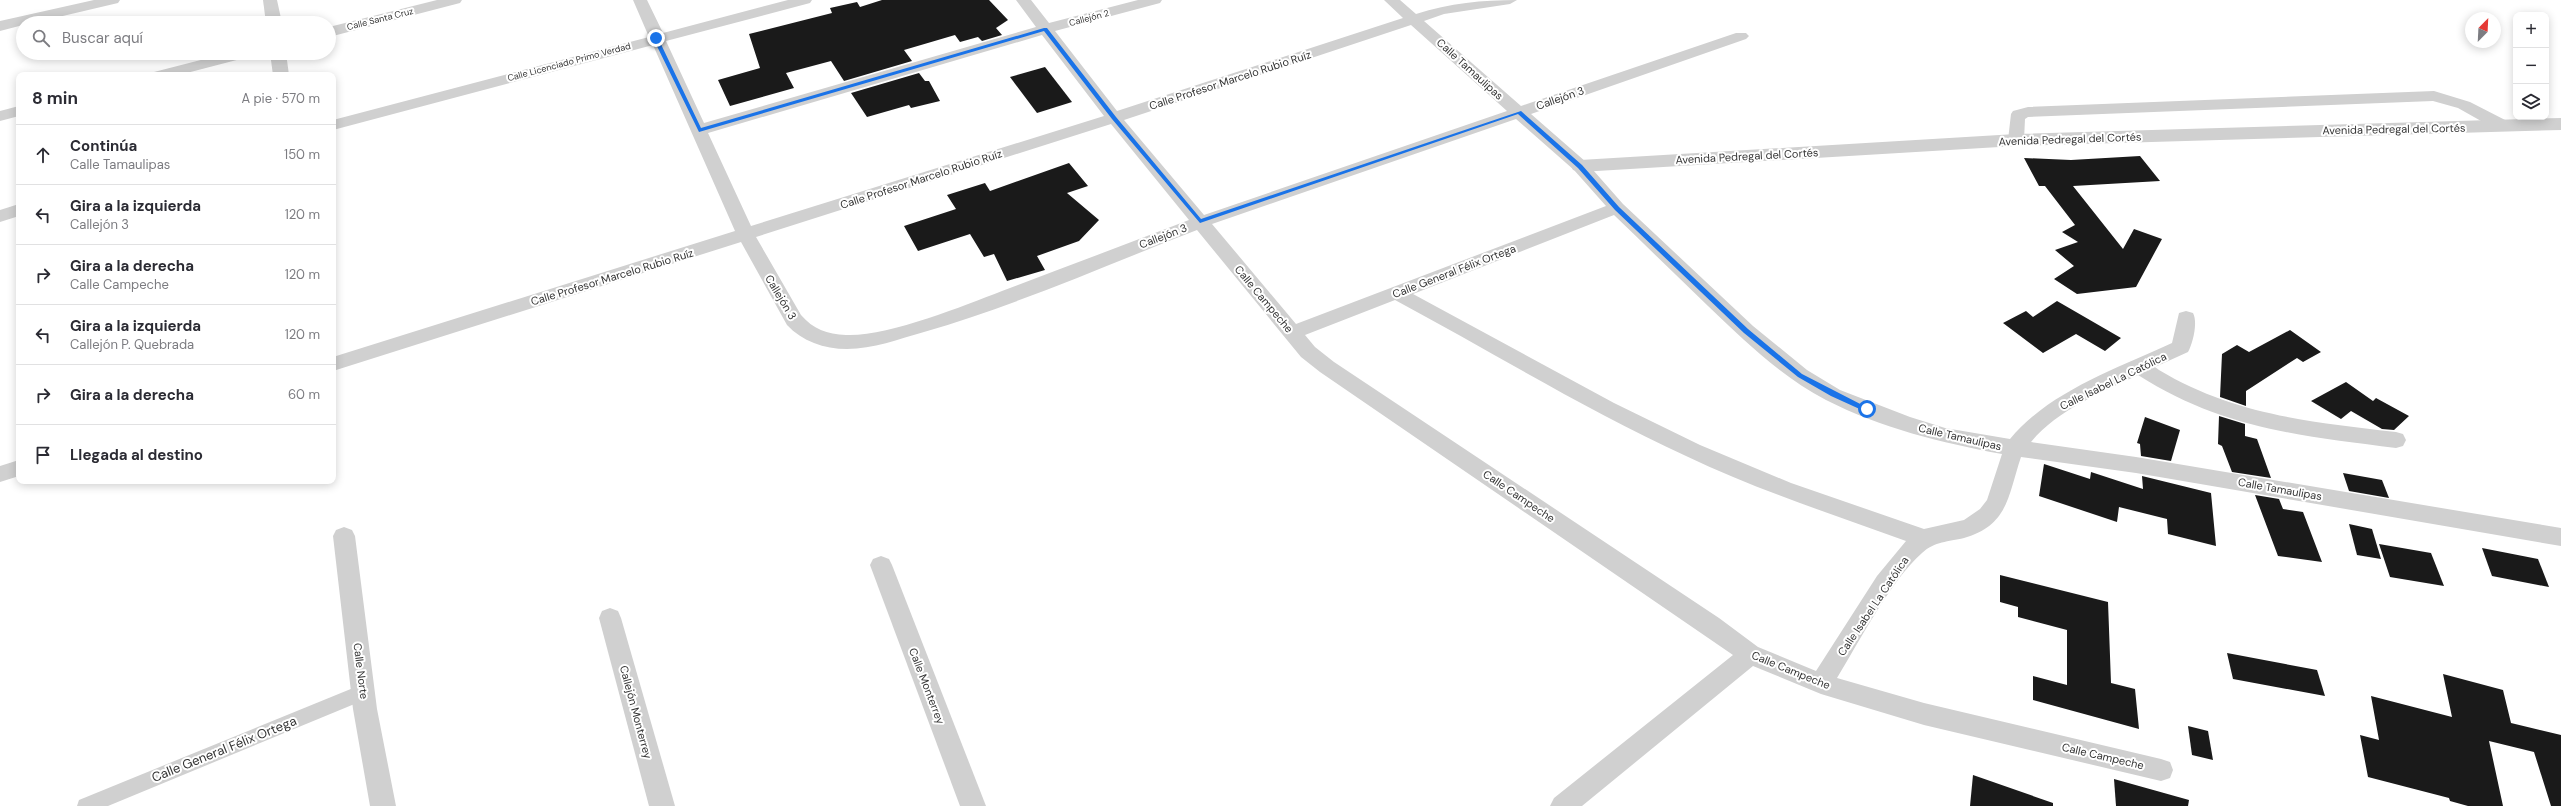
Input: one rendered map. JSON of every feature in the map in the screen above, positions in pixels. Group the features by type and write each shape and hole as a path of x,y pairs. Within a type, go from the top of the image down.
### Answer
{"street":[{"path":"43,16 113,0"},
{"path":"270,0 273,16"},
{"name":"Calle Santa Cruz","path":"336,30 455,0"},
{"name":"Callejón 3","path":"640,0 746,235 794,320 804,331 820,338 847,342 879,338 953,317 1200,222 1741,36"},
{"name":"Calle Licenciado Primo Verdad","path":"336,124 656,38 804,0"},
{"name":"Calle Campeche","path":"1023,0 1114,118 1308,352 1327,367 1711,625 1750,654 1821,684 1924,714 2161,770"},
{"name":"Callejón 2","path":"699,130 1045,29 1155,0"},
{"name":"Calle Tamaulipas","path":"1391,0 1580,166 1617,208 1696,286 1800,375 1833,395 1903,423 1945,436 2014,448 2136,465 2561,537"},
{"name":"Calle Profesor Marcelo Rubio Ruíz","path":"336,363 1114,118 1451,8 1510,0"},
{"path":"0,26 16,22"},
{"path":"172,72 219,60"},
{"path":"279,60 281,72"},
{"path":"2016,140 2017,119 2019,114 2028,112 2434,96 2464,105 2503,126"},
{"path":"0,116 16,112"},
{"name":"Avenida Pedregal del Cortés","path":"1580,166 2016,140 2561,124"},
{"name":"Calle General Félix Ortega","path":"1292,333 1617,208"},
{"path":"0,216 16,211"},
{"path":"1396,293 1487,340 1616,414 1737,470 1924,538"},
{"name":"Calle Isabel La Católica","path":"1821,684 1910,550 1924,538 1976,525 1990,513 2000,493 2014,448 2029,429 2058,407 2181,347 2186,318"},
{"path":"2140,367 2191,397 2244,416 2335,433 2396,440"},
{"path":"0,474 16,469"},
{"name":"Calle Norte","path":"344,536 363,692 383,806"},
{"name":"Calle Monterrey","path":"881,565 973,806"},
{"name":"Callejón Monterrey","path":"610,618 662,806"},
{"path":"1563,806 1721,680 1750,654"},
{"name":"Calle General Félix Ortega","path":"86,806 363,692"}],"building":[{"path":"882,0 989,0 1008,20 996,28 1002,35 982,41 978,37 960,42 955,35 904,50 912,61 844,81 831,61 786,73 794,88 730,106 718,80 760,68 749,34 832,13 830,8 857,2 860,7"},
{"path":"1045,67 1072,102 1037,113 1010,77"},
{"path":"919,73 925,81 929,81 940,101 911,108 909,105 867,117 851,93"},
{"path":"2140,156 2160,181 2073,186 2123,249 2134,229 2162,239 2136,287 2077,294 2054,279 2074,266 2055,250 2078,242 2062,232 2075,225 2045,186 2039,186 2024,158 2071,160"},
{"path":"1069,163 1088,186 1067,193 1099,220 1079,241 1037,256 1045,270 1007,281 994,254 984,257 970,234 918,251 904,226 956,209 947,195 985,183 990,191"},
{"path":"2057,301 2121,338 2105,351 2076,334 2043,353 2003,323 2026,311 2033,317"},
{"path":"2290,330 2321,352 2303,362 2297,358 2246,391 2246,406 2220,397 2222,354 2237,345 2249,352"},
{"path":"2346,382 2373,401 2376,398 2409,416 2394,430 2382,429 2351,411 2341,419 2311,401"},
{"path":"2219,416 2245,424 2245,436 2257,439 2271,478 2232,472 2222,446 2218,444"},
{"path":"2145,417 2180,430 2171,461 2141,456 2140,444 2137,443"},
{"path":"2044,464 2090,479 2091,472 2143,489 2142,476 2211,493 2216,546 2168,534 2167,519 2119,507 2117,522 2039,496"},
{"path":"2343,473 2382,480 2389,498 2349,491"},
{"path":"2255,495 2279,499 2283,509 2303,512 2322,562 2278,556"},
{"path":"2349,524 2372,529 2381,559 2357,555"},
{"path":"2379,544 2431,553 2444,586 2390,577"},
{"path":"2482,548 2538,559 2549,587 2492,576"},
{"path":"2000,575 2108,602 2111,683 2135,689 2139,729 2033,700 2033,676 2067,685 2067,630 2018,617 2018,607 2000,602"},
{"path":"2227,653 2317,670 2325,696 2233,679"},
{"path":"2443,674 2503,690 2511,723 2561,735 2561,806 2551,806 2534,752 2489,741 2503,806 2468,806 2450,801 2449,798 2368,777 2360,735 2379,740 2371,696 2452,717"},
{"path":"2188,726 2208,731 2213,760 2192,755"},
{"path":"1973,775 2053,803 2053,806 1970,806"},
{"path":"2114,779 2189,800 2188,806 2116,806"}],"route":[{"path":"656,38 699,130 1045,29 1114,118 1200,222 1519,112 1580,166 1617,208 1696,286 1746,331 1800,375 1833,395 1867,409"}]}
